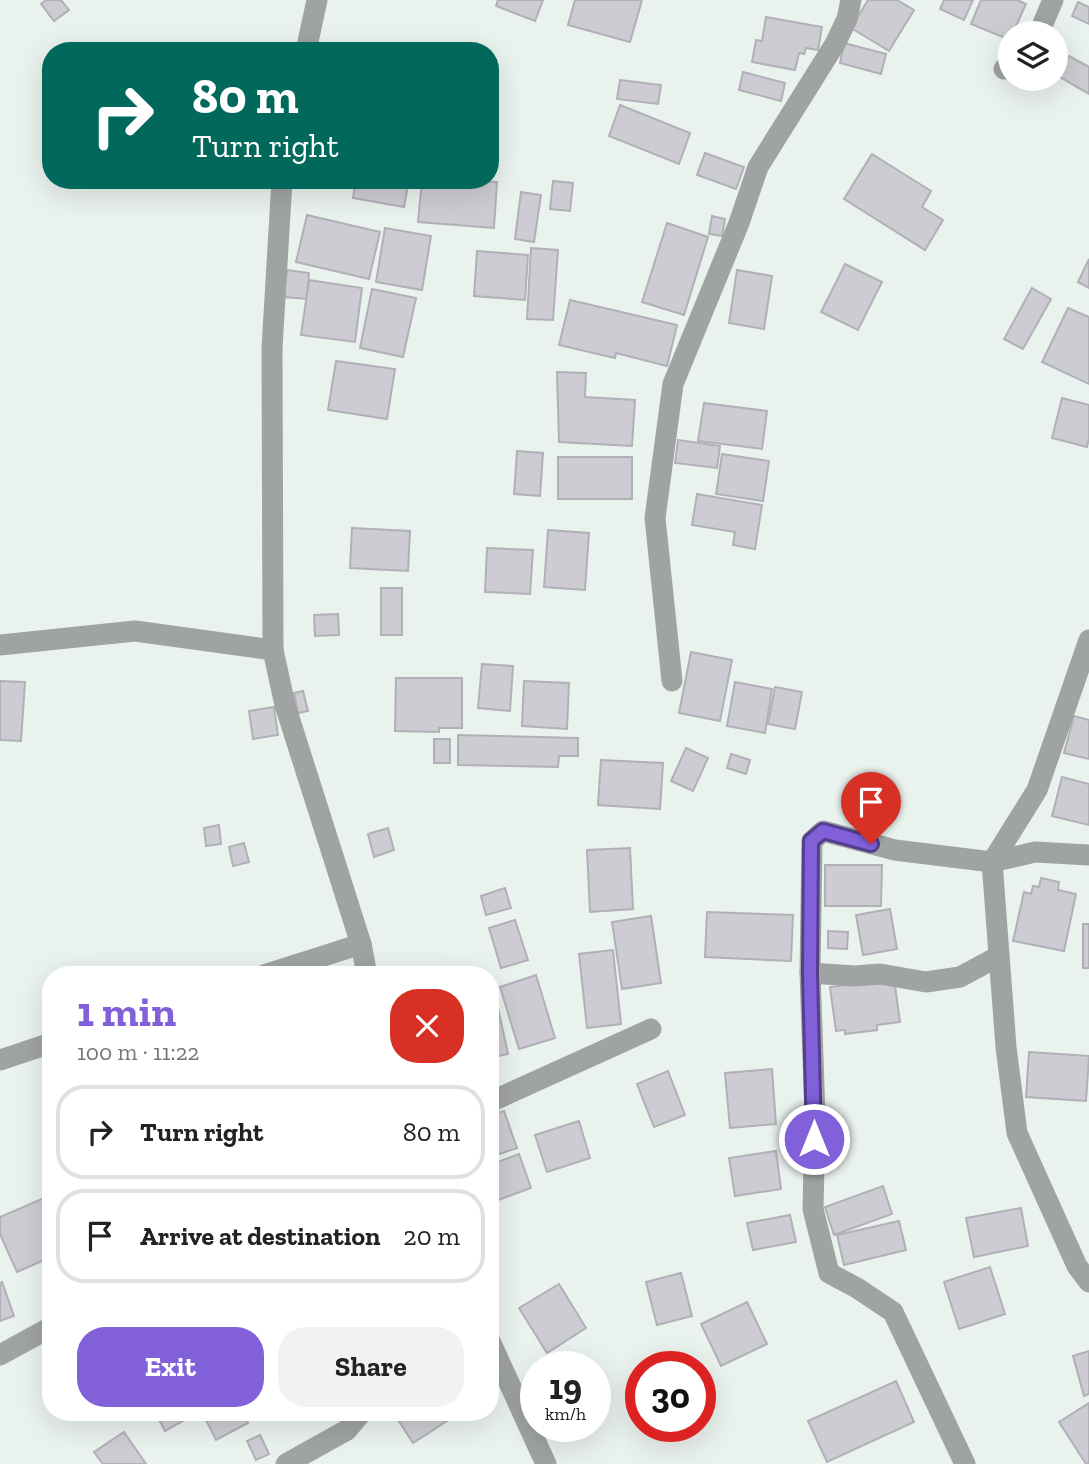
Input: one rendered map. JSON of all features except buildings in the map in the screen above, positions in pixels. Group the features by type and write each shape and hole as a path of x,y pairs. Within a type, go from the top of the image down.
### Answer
{"street":[{"path":"308,42 317,0"},
{"path":"672,681 655,518 673,384 739,223 758,167 835,44 848,19 851,0"},
{"path":"1044,21 1054,0"},
{"path":"281,189 272,348 273,650 285,705 361,944 365,966"},
{"path":"0,645 135,631 273,650"},
{"path":"1089,639 1037,790 992,862 1006,1047 1017,1133 1077,1266 1089,1282"},
{"path":"965,1464 893,1312 829,1273 813,1209 815,1115 810,973 811,841 823,831 895,850 992,862 1035,852 1089,855"},
{"path":"292,966 361,944"},
{"path":"810,973 855,976 880,974 926,982 960,977 999,956"},
{"path":"499,1098 650,1029"},
{"path":"0,1060 42,1046"},
{"path":"0,1355 42,1332"},
{"path":"499,1361 546,1464"},
{"path":"286,1464 347,1430 354,1421"}],"route":[{"path":"814,1139 810,973 811,841 823,831 871,844"}]}
